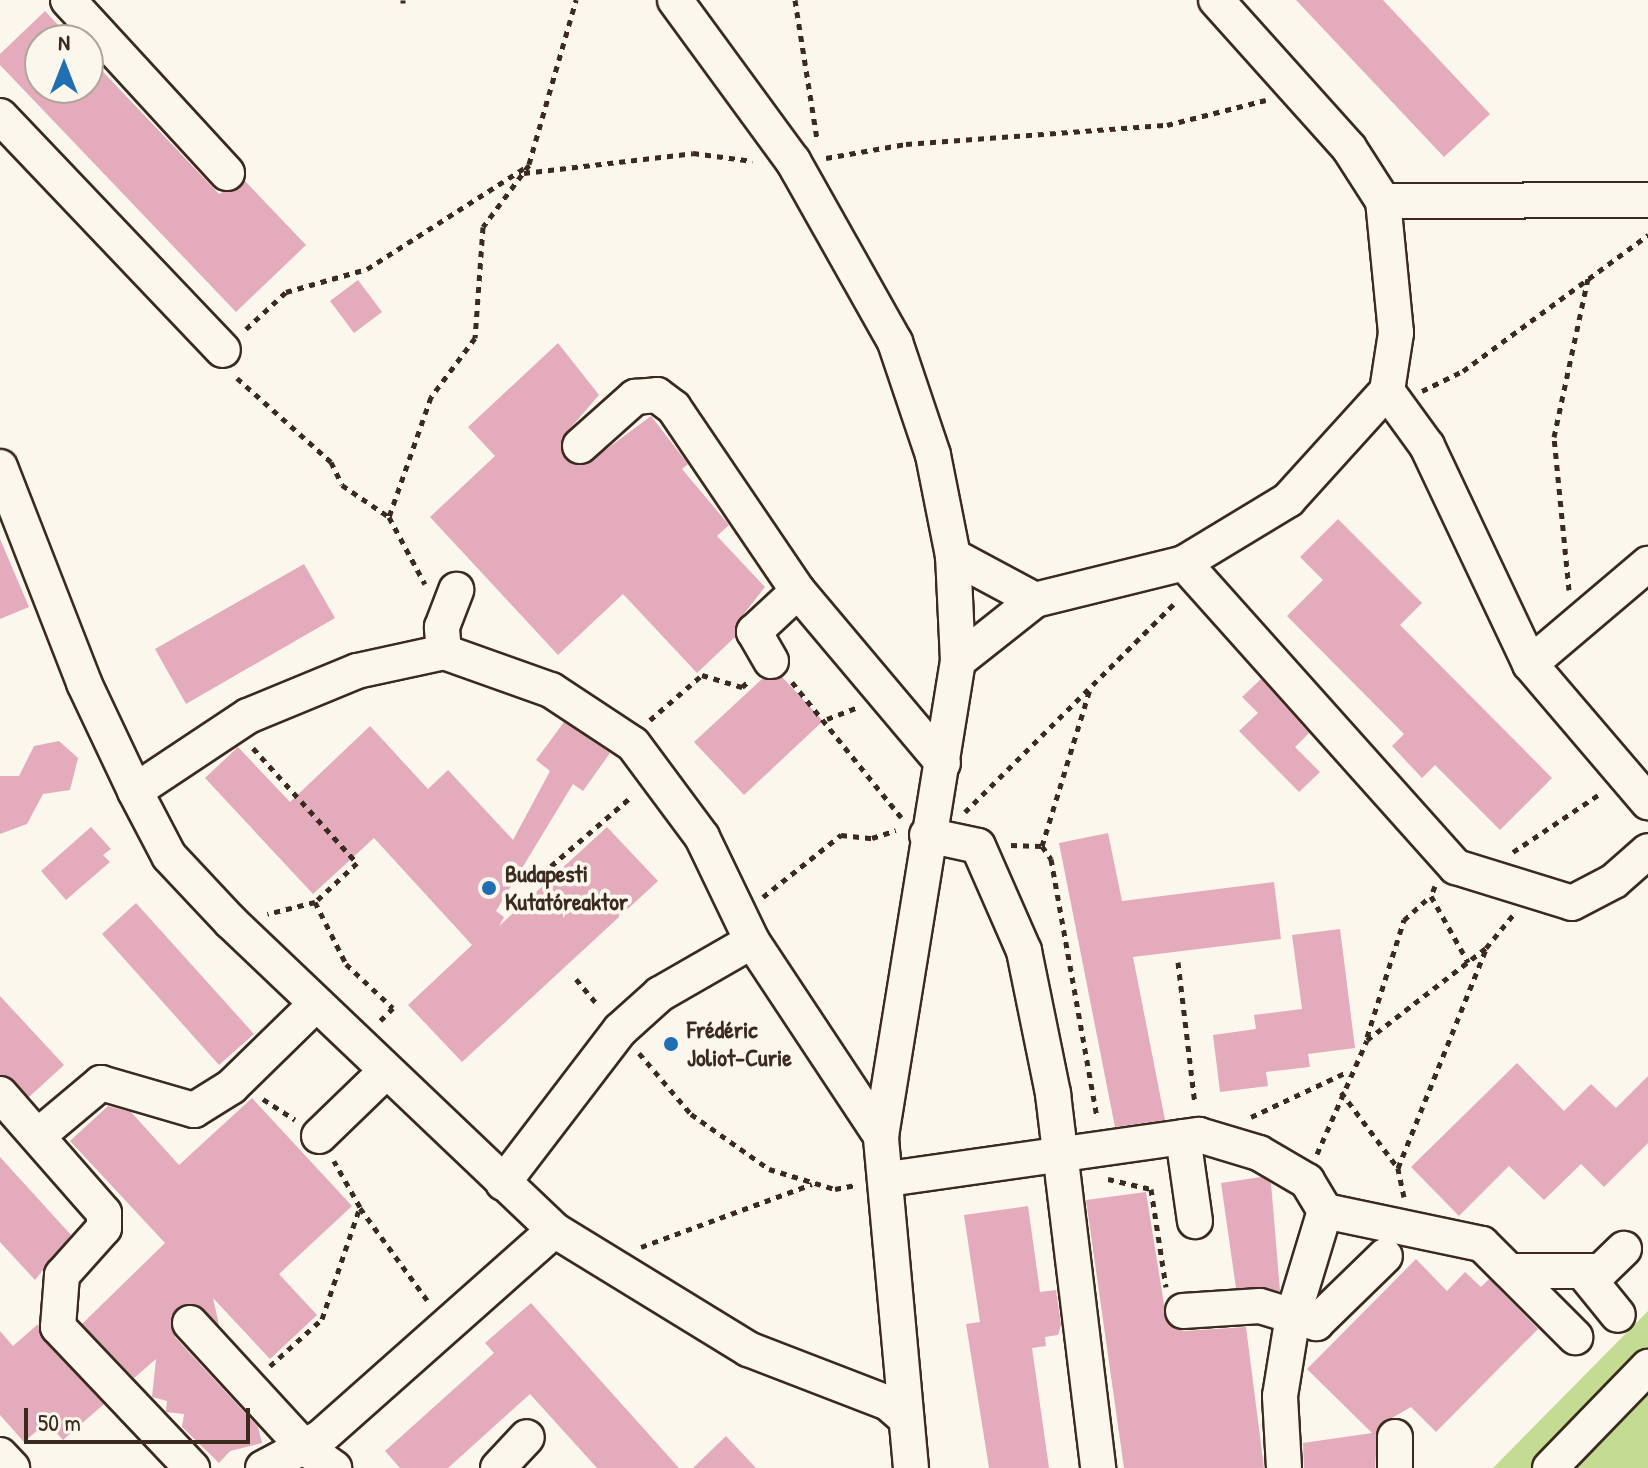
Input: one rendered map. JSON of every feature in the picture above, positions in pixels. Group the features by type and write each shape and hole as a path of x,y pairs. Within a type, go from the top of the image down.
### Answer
{"street":[{"path":"68,0 227,173"},
{"path":"675,0 793,161 895,342 933,455 953,556 958,661 943,763 927,832 881,1136 888,1179 903,1416 911,1468"},
{"path":"958,661 1035,600 1192,571 1288,500 1338,453 1387,391 1396,333 1383,201 1349,148 1216,0"},
{"path":"0,116 223,350"},
{"path":"1383,201 1648,200"},
{"path":"1387,391 1427,446 1530,664 1648,802"},
{"path":"580,446 625,404 657,395 698,434 798,591 943,763"},
{"path":"0,467 84,683 135,791 169,856 231,922 313,1007 554,1230 598,1261 748,1349 888,1403 903,1416"},
{"path":"953,556 1035,600"},
{"path":"1530,664 1648,564"},
{"path":"1192,571 1456,867 1572,903 1648,851"},
{"path":"771,661 754,632 798,591"},
{"path":"444,652 452,598"},
{"path":"135,791 233,727 357,671 444,652 551,690 633,744 702,837 752,941 881,1136"},
{"path":"927,832 978,846 1024,951 1058,1152 1098,1468"},
{"path":"503,1183 620,1030 660,994 752,941"},
{"path":"39,1135 101,1083 194,1110 231,1087 313,1007"},
{"path":"319,1136 384,1073"},
{"path":"0,1094 104,1213 104,1228 62,1275 58,1327 192,1468"},
{"path":"888,1179 1058,1152 1191,1136 1259,1153 1307,1181 1325,1211 1482,1244 1575,1337"},
{"path":"1191,1136 1195,1221"},
{"path":"1284,1468 1280,1396 1293,1316 1325,1211"},
{"path":"263,1468 304,1447 554,1230"},
{"path":"1511,1271 1601,1271 1624,1249"},
{"path":"1183,1311 1260,1306 1316,1323 1385,1256"},
{"path":"1583,1272 1618,1315"},
{"path":"190,1323 304,1447 334,1468"},
{"path":"1550,1468 1648,1367"},
{"path":"498,1468 527,1437"},
{"path":"0,1455 12,1468"}],"path":[{"path":"389,517 431,397 475,338 483,227 529,165 576,0"},
{"path":"795,0 821,159 906,144 1219,117 1265,101 1287,80"},
{"path":"523,173 693,153 793,161"},
{"path":"452,598 417,577 389,517 342,485 331,462 277,420 233,373 223,350 286,292 367,269 529,165"},
{"path":"1438,383 1648,235"},
{"path":"1571,629 1554,437 1588,279"},
{"path":"927,832 947,830 1090,688 1192,571"},
{"path":"633,744 659,707 702,675 742,687 771,661 827,719 907,824 872,838 841,835 773,891"},
{"path":"1042,846 1090,688"},
{"path":"231,922 315,902 357,863 233,727"},
{"path":"551,866 656,776"},
{"path":"978,846 1042,846"},
{"path":"1042,846 1051,859 1109,1183 1151,1189 1167,1293 1183,1311"},
{"path":"1367,1040 1486,948 1533,890"},
{"path":"1307,1181 1348,1072 1367,1040 1404,920 1431,896"},
{"path":"315,902 346,964 393,1008 354,1045"},
{"path":"1398,1168 1486,948"},
{"path":"1178,962 1191,1136 1281,1107 1348,1072"},
{"path":"620,1030 691,1114 769,1169 835,1189 888,1179"},
{"path":"231,1087 319,1136 360,1207 445,1326"},
{"path":"1340,1091 1398,1168 1411,1229"},
{"path":"598,1261 813,1183"},
{"path":"248,1386 322,1319 360,1207"}],"green space":[{"path":"1648,1311 1648,1468 1493,1468"}],"building":[{"path":"1296,0 1383,0 1490,114 1444,157"},
{"path":"45,11 57,24 31,24"},
{"path":"24,31 24,90 0,65 0,54"},
{"path":"104,73 219,194 245,181 306,245 236,312 37,104 104,104"},
{"path":"358,280 382,312 354,333 330,301"},
{"path":"558,343 599,395 561,439 565,459 585,465 651,416 688,464 682,469 729,525 717,536 765,587 736,624 735,637 697,673 623,594 558,655 430,517 495,456 468,427"},
{"path":"1338,519 1422,603 1400,625 1552,778 1500,830 1435,765 1422,778 1392,746 1404,734 1287,616 1323,580 1300,557"},
{"path":"0,539 29,607 0,619"},
{"path":"304,564 335,618 186,704 155,649"},
{"path":"782,677 823,721 744,795 694,742 762,679"},
{"path":"1261,679 1309,733 1295,747 1320,772 1299,792 1239,731 1258,713 1242,697"},
{"path":"564,722 610,753 583,791 573,784 496,911 504,917 499,926 607,827 658,881 462,1062 408,1005 472,945 374,838 313,894 205,778 238,747 290,802 370,726 428,789 448,770 513,840 550,771 536,760"},
{"path":"59,741 78,758 70,790 43,794 27,824 0,834 0,776 19,776 34,746"},
{"path":"91,827 111,849 103,855 110,862 66,900 41,871"},
{"path":"1108,833 1122,901 1274,882 1281,939 1133,957 1165,1120 1115,1127 1059,843"},
{"path":"136,903 254,1034 219,1065 102,934"},
{"path":"1340,929 1355,1048 1308,1054 1310,1067 1266,1072 1268,1086 1220,1092 1213,1035 1256,1029 1254,1015 1302,1009 1292,935"},
{"path":"0,996 64,1065 29,1097 0,1075"},
{"path":"1517,1063 1564,1111 1591,1084 1616,1108 1648,1076 1648,1143 1604,1187 1581,1164 1544,1200 1509,1166 1459,1216 1411,1167"},
{"path":"252,1098 352,1206 279,1274 317,1315 270,1359 213,1298 219,1325 195,1304 171,1316 175,1337 258,1427 262,1443 230,1451 219,1463 182,1427 184,1414 166,1412 167,1401 152,1397 156,1359 134,1378 82,1324 165,1243 70,1141 108,1106 131,1112 179,1165"},
{"path":"0,1157 71,1235 35,1280 0,1242"},
{"path":"1261,1177 1271,1183 1280,1291 1236,1288 1221,1183"},
{"path":"1146,1192 1167,1323 1184,1331 1246,1327 1264,1468 1124,1468 1086,1200"},
{"path":"1028,1206 1040,1292 1056,1290 1061,1325 1058,1335 1045,1337 1046,1346 1032,1348 1049,1468 989,1468 966,1324 980,1322 964,1215"},
{"path":"1416,1259 1447,1291 1465,1272 1481,1287 1489,1279 1538,1329 1436,1432 1411,1407 1378,1426 1375,1468 1304,1468 1303,1443 1372,1433 1307,1369"},
{"path":"531,1303 679,1468 597,1468 530,1394 448,1468 400,1468 385,1451 494,1353 485,1343"},
{"path":"38,1324 44,1341 104,1404 63,1440 47,1422 24,1442 0,1415 0,1331 13,1346"},
{"path":"726,1436 756,1468 693,1468"}],"place":[{"name":"Budapesti Kutatóreaktor","path":"489,888"},
{"name":"Frédéric Joliot-Curie","path":"671,1044"}]}
